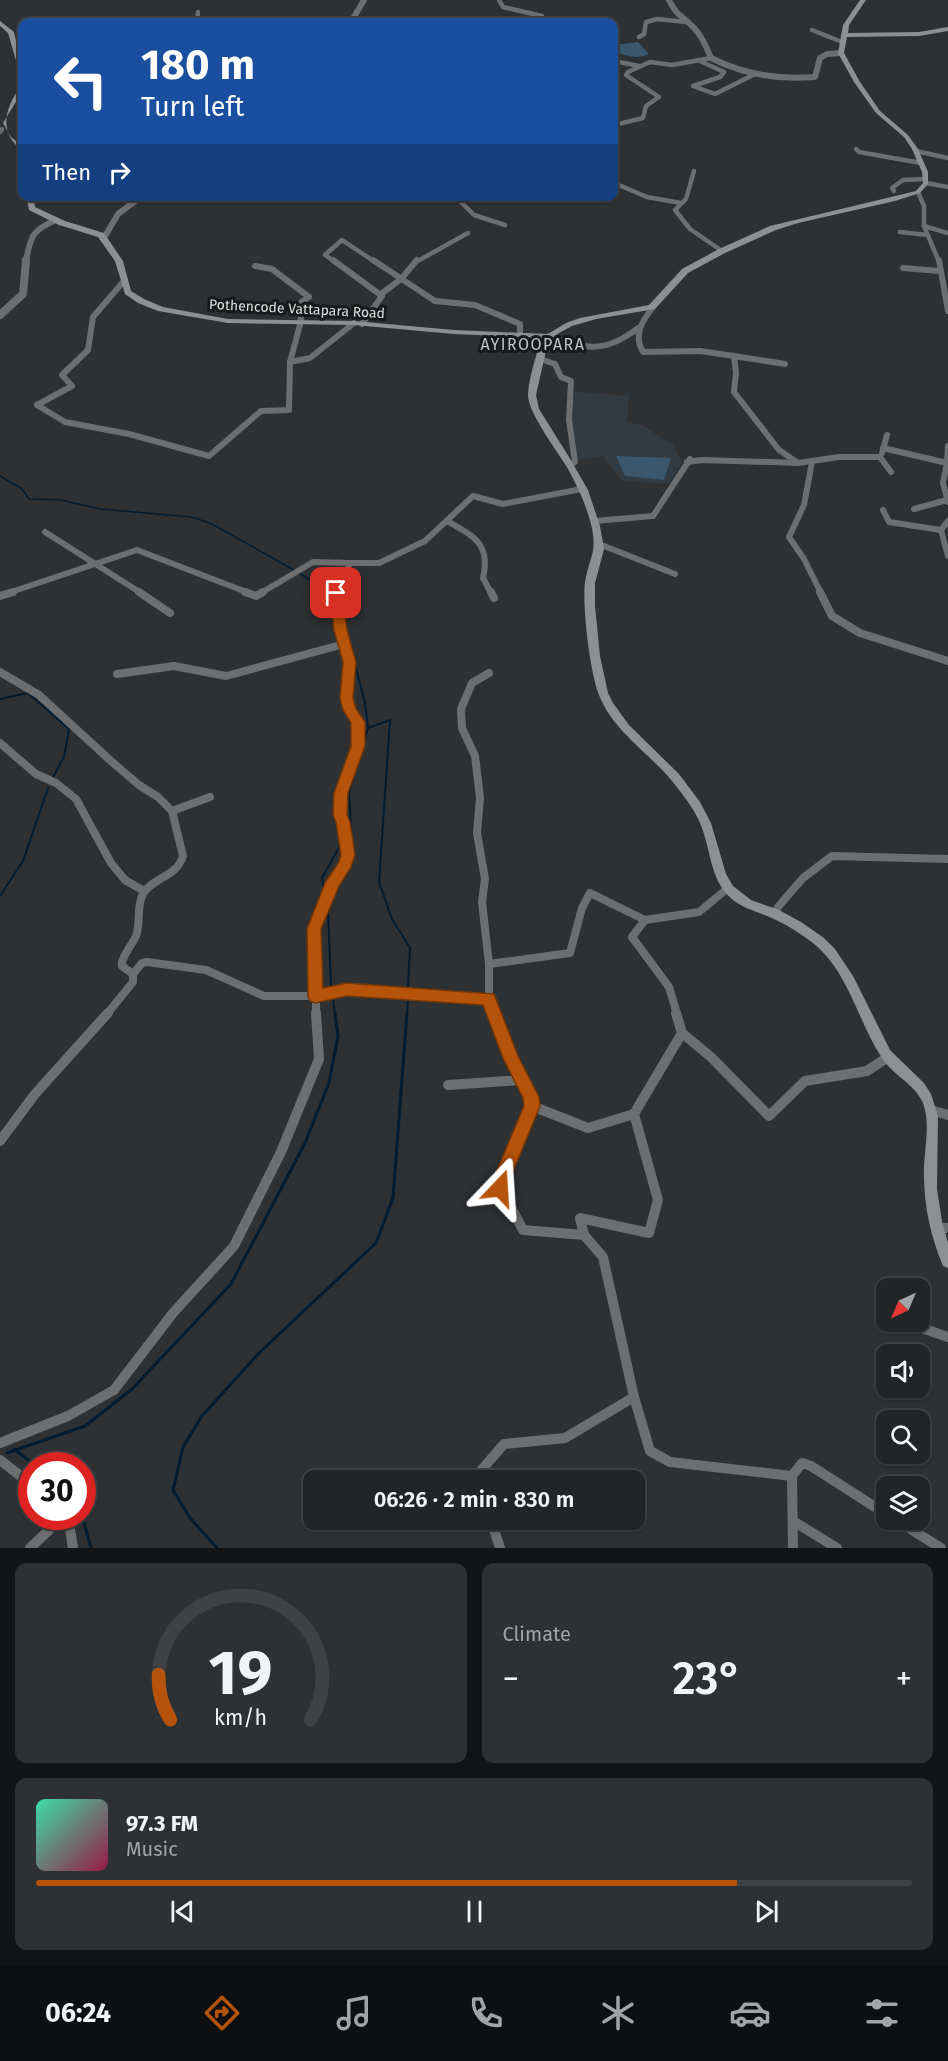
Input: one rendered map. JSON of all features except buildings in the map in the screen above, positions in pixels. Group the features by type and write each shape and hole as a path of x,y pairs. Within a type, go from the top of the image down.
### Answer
{"main road":[{"path":"864,0 846,25 841,53 857,82 878,111 906,136 916,151 925,181 918,192 796,220 722,251 685,271 653,306 590,317 549,336 544,341 532,395 535,409 570,465 595,521 599,543 590,584 598,671 603,693 613,711 673,775 705,820 728,888 737,897 775,914 821,943 841,966 888,1057 927,1097 930,1110 930,1176 936,1228 948,1261"},
{"path":"0,22 11,32 18,57"},
{"path":"844,39 919,34 948,29"},
{"path":"18,95 1,127 8,138 18,144"},
{"path":"30,201 32,208 52,222 104,237"},
{"name":"Pothencode Vattapara Road","path":"104,237 119,261 123,282 128,292 141,301 161,309 228,321 358,323 454,332 549,336"}],"street":[{"path":"354,18 363,0"},
{"path":"498,0 503,7 543,18"},
{"path":"669,0 677,15 686,22"},
{"path":"197,18 198,12"},
{"path":"639,37 644,34 646,21 657,19 686,22 692,24 704,41 711,58"},
{"path":"812,30 844,39"},
{"path":"618,124 643,118 646,106 659,97 626,75 650,62 672,66 711,58 757,73 784,78 815,77 817,61 822,55 841,53"},
{"path":"697,60 724,72 720,77 693,86 715,94 757,73"},
{"path":"618,62 639,66"},
{"path":"856,150 921,163"},
{"path":"916,151 948,158"},
{"path":"694,171 686,199 675,210 690,229 722,251"},
{"path":"894,191 892,188 894,184 906,178 948,187"},
{"path":"618,185 647,197 681,203"},
{"path":"918,192 924,206 924,226 935,248 948,311"},
{"path":"104,237 118,214 135,201"},
{"path":"462,201 474,215 505,225"},
{"path":"0,315 22,294 23,274 30,239 39,227 52,222"},
{"path":"924,226 948,233"},
{"path":"900,232 927,235"},
{"path":"290,362 310,358 358,323 381,294 401,279 418,259 468,233"},
{"path":"381,294 325,255 326,252 342,240 435,301 470,303 514,322 520,326 520,333"},
{"path":"123,282 93,317 88,350 62,375 72,386 37,405 65,422 129,434 209,456 261,411 289,410 290,362 301,321 299,304 309,297 272,269 255,266"},
{"path":"903,268 939,271"},
{"path":"549,336 565,344 594,348 620,343 638,328 653,306"},
{"path":"638,328 640,348 645,353 700,351 785,364"},
{"path":"734,356 736,373 734,392 779,450 798,463"},
{"path":"540,359 554,362 558,365 561,377 571,381 569,420 576,462 570,465"},
{"path":"880,457 887,435"},
{"path":"914,509 947,501 942,484 948,446"},
{"path":"883,448 947,463"},
{"path":"595,521 653,516 688,460 798,463 839,457 880,457"},
{"path":"880,457 891,472"},
{"path":"812,462 804,505 789,537 804,559 832,616 860,633 948,661"},
{"path":"0,596 137,550 256,596 313,562 379,563 424,541 473,496 503,504 582,489"},
{"path":"883,510 889,522 940,530"},
{"path":"447,521 473,535 486,554 488,564 483,578 494,598"},
{"path":"940,530 948,521"},
{"path":"940,530 948,556"},
{"path":"45,532 170,613"},
{"path":"599,543 620,549 635,558 675,574"},
{"path":"0,1443 68,1416 114,1390 173,1313 234,1246 281,1152 319,1059 314,929 333,883 346,863 348,855 340,815 341,793 358,746 358,722 350,710 347,698 350,662 344,644 336,593 350,563"},
{"path":"117,674 174,666 226,676 344,644"},
{"path":"0,672 39,695 111,761 139,785 158,797 172,811 183,856 182,862 176,870 144,891 136,936 122,961 122,966 133,974"},
{"path":"489,673 472,683 461,709 462,728 475,756 478,773 480,798 477,833 485,879 482,902 489,964 489,998 521,1080 531,1097 532,1106 499,1184 523,1230 584,1235"},
{"path":"0,744 27,768 44,780 56,783 76,799 111,863 124,880 144,891"},
{"path":"172,811 210,797"},
{"path":"775,914 778,907 803,878 832,856 948,859"},
{"path":"489,964 570,953 582,908 590,893 645,920 699,912 728,888"},
{"path":"645,920 632,937 669,987 682,1033 711,1057 769,1116 805,1081 867,1071 888,1057"},
{"path":"0,1141 34,1094 90,1035 133,982 133,974 142,963 206,970 264,996 315,996 347,990 489,998"},
{"path":"532,1106 588,1128 634,1114 682,1033"},
{"path":"448,1084 521,1080"},
{"path":"930,1110 948,1115"},
{"path":"634,1114 658,1200 649,1233 580,1218 584,1235 603,1257 634,1396 650,1451 670,1462 792,1476"},
{"path":"936,1228 948,1228"},
{"path":"930,1331 948,1337"},
{"path":"481,1470 504,1444 565,1438 634,1396"},
{"path":"0,1460 18,1474"},
{"path":"793,1548 792,1476 802,1463 811,1466 876,1508"},
{"path":"794,1521 837,1548"},
{"path":"30,1548 50,1530"},
{"path":"69,1530 73,1548"},
{"path":"494,1530 500,1548"},
{"path":"912,1530 941,1548"}],"shaded area":[{"path":"638,42 649,54 640,57 622,54 618,52 618,44"},
{"path":"566,391 629,396 627,422 642,425 674,446 682,462 669,484 622,481 603,456 573,461"},
{"path":"616,456 671,458 664,480 625,476"}],"waterway":[{"path":"0,476 22,489 29,499 61,500 100,509 192,517 212,524 294,570"},
{"path":"299,573 318,585 322,593"},
{"path":"321,592 334,619"},
{"path":"346,630 365,703 368,728"},
{"path":"0,699 28,693 69,729 64,757 53,777"},
{"path":"368,728 390,720 379,882 392,919 410,948 408,987"},
{"path":"349,832 351,828 349,793 368,728"},
{"path":"0,896 23,861 48,788"},
{"path":"324,889 322,878 341,844"},
{"path":"328,910 331,987"},
{"path":"333,998 335,1014"},
{"path":"407,1014 408,999"},
{"path":"15,1450 85,1426 132,1389 231,1284 305,1143 329,1083 338,1036 335,1013"},
{"path":"217,1548 190,1518 173,1490 183,1447 202,1416 259,1353 376,1243 393,1198 407,1013"},
{"path":"7,1453 15,1450"},
{"path":"86,1530 91,1548"}],"district":[{"name":"AYIROOPARA","path":"533,344"}],"route":[{"path":"336,593 340,630 350,662 347,698 350,710 358,722 359,731 358,746 341,793 340,815 348,855 346,863 333,883 314,929 315,996 347,990 489,998 511,1058 531,1097 532,1106 499,1184 500,1188"}]}
